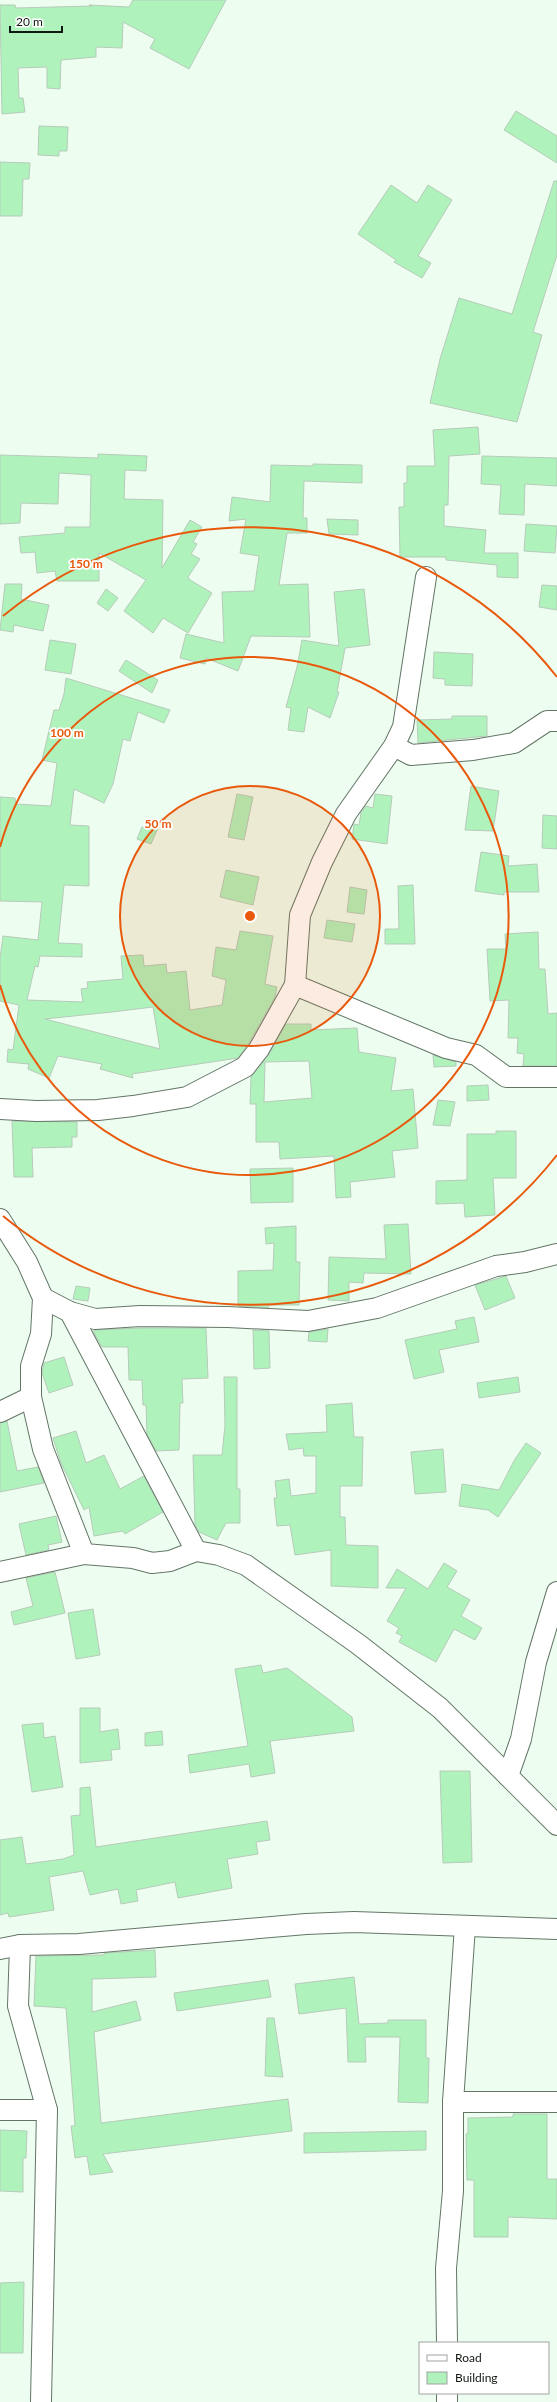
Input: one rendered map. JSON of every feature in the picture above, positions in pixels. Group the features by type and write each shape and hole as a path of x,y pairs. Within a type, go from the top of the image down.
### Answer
{"street":[{"path":"0,1108 36,1111 98,1110 187,1097 245,1067 259,1049 295,985 300,915 314,882 346,814 394,746 403,727 426,577"},
{"path":"394,746 411,755 473,750 514,743 547,721 557,721"},
{"path":"295,985 446,1048 476,1055 506,1077 557,1077"},
{"path":"0,1219 27,1262 43,1298 41,1334 31,1366 31,1397 43,1449 84,1554"},
{"path":"43,1298 70,1312 95,1319 140,1316 220,1316 308,1321 377,1308 496,1266 525,1262 557,1254"},
{"path":"70,1312 196,1551"},
{"path":"0,1412 31,1397"},
{"path":"0,1572 84,1554 133,1558 152,1563 170,1562 196,1551 219,1555 246,1565 358,1644 440,1708 557,1825"},
{"path":"508,1776 521,1739 536,1662 557,1592"},
{"path":"0,1949 20,1945 79,1944 306,1924 354,1922 557,1929"},
{"path":"447,2342 446,2268 453,2191 453,2102 465,1926"},
{"path":"20,1945 18,2006 46,2110 41,2402"},
{"path":"453,2102 557,2102"},
{"path":"0,2110 46,2110"}],"building":[{"path":"133,0 226,0 189,69 150,48 155,39 123,22 122,48 96,47 96,57 61,60 60,89 47,88 47,67 18,68 19,98 23,98 25,112 2,114 0,5 15,5 16,8 92,6 89,5 129,7"},
{"path":"516,111 557,136 557,163 504,130"},
{"path":"39,126 68,127 67,151 59,151 59,156 38,155"},
{"path":"0,162 30,163 29,179 23,179 22,216 0,216"},
{"path":"554,181 557,181 557,255 533,332 542,335 517,422 430,403 440,359 459,298 512,314"},
{"path":"391,185 417,203 428,185 452,200 418,256 431,263 422,278 394,262 396,260 358,234"},
{"path":"478,427 480,454 449,456 448,505 444,505 444,526 486,530 484,553 518,553 518,578 497,577 497,565 446,560 446,557 400,557 399,507 404,507 404,483 407,483 407,466 435,466 433,430"},
{"path":"98,454 147,456 146,471 125,470 124,499 163,500 162,568 190,520 202,527 193,542 197,544 191,554 200,559 188,577 190,580 212,593 188,633 163,618 153,633 124,611 146,580 99,553 99,581 57,581 55,571 37,573 35,552 21,553 19,537 65,533 65,527 90,527 91,475 59,473 58,504 21,503 20,523 0,524 0,455 98,458"},
{"path":"482,456 557,458 557,486 525,484 524,515 499,514 501,485 481,484"},
{"path":"313,464 362,465 362,483 304,481 303,518 307,518 307,533 287,533 279,585 308,584 310,637 251,636 238,671 206,658 205,664 180,658 186,634 224,643 222,592 254,591 259,556 240,553 246,519 229,521 232,497 270,502 271,465 313,466"},
{"path":"327,519 358,520 358,535 329,534"},
{"path":"526,524 557,526 555,553 524,551"},
{"path":"5,584 22,584 21,599 49,605 43,631 14,625 13,632 0,630"},
{"path":"542,585 557,586 557,610 539,607"},
{"path":"106,589 118,598 108,611 97,603"},
{"path":"364,589 370,645 345,648 337,692 339,692 330,718 308,707 304,732 288,730 291,708 286,707 297,667 302,640 339,646 334,592"},
{"path":"50,640 76,644 71,674 45,670"},
{"path":"434,652 473,654 472,686 445,685 445,679 433,678"},
{"path":"126,660 158,680 152,693 119,671"},
{"path":"66,678 170,710 164,723 138,712 130,741 123,739 113,784 104,803 74,789 70,825 89,826 89,886 64,885 58,943 82,944 82,957 40,956 38,967 35,966 27,1000 83,1002 81,989 88,988 87,982 123,979 121,956 143,955 144,966 166,964 167,973 186,971 190,1010 222,1005 226,980 212,976 216,947 236,950 240,931 273,936 265,984 277,987 275,997 249,1043 238,1058 132,1074 133,1078 100,1069 102,1064 58,1056 49,1078 28,1069 29,1064 7,1062 8,1049 13,1050 19,1005 0,1001 0,958 3,936 38,940 42,902 0,901 0,797 15,798 16,804 51,806 57,763 42,760 54,710 59,710 64,694","holes":["153,1007 160,1049 45,1019"]},
{"path":"452,716 487,716 487,736 418,743 417,720 452,719"},
{"path":"471,786 499,791 493,831 465,830"},
{"path":"237,794 253,797 244,840 228,837"},
{"path":"375,794 392,796 387,844 352,839 354,824 359,825 361,813 366,806 373,808"},
{"path":"543,815 557,816 557,849 542,848"},
{"path":"142,827 158,828 151,844 137,839"},
{"path":"481,852 509,856 508,866 537,864 539,892 504,892 504,895 475,891"},
{"path":"226,870 259,877 253,905 220,897"},
{"path":"413,885 415,944 385,944 385,929 399,929 398,886"},
{"path":"350,887 367,890 364,914 347,912"},
{"path":"327,920 355,924 352,942 324,938"},
{"path":"538,932 539,969 545,969 548,1014 557,1013 557,1066 523,1066 524,1054 517,1053 518,1038 508,1038 509,1000 490,1001 487,949 506,949 505,934"},
{"path":"286,1024 311,1024 311,1030 357,1028 359,1052 396,1058 391,1091 413,1089 418,1148 392,1151 395,1177 350,1182 351,1197 336,1198 334,1156 280,1159 279,1142 256,1142 256,1104 250,1104 251,1077 268,1056","holes":["309,1061 312,1098 264,1102 265,1062"]},
{"path":"433,1055 456,1062 456,1066 434,1067"},
{"path":"488,1085 489,1100 467,1101 467,1086"},
{"path":"438,1100 455,1102 450,1126 433,1125"},
{"path":"12,1121 77,1122 77,1137 72,1137 72,1147 32,1148 33,1177 14,1177"},
{"path":"496,1131 516,1131 516,1178 493,1178 495,1215 465,1217 464,1203 436,1204 436,1181 467,1180 467,1134 496,1134"},
{"path":"293,1168 293,1202 251,1203 250,1169"},
{"path":"408,1224 411,1274 364,1273 363,1283 349,1282 349,1301 328,1300 329,1257 386,1259 384,1225"},
{"path":"296,1226 296,1262 300,1262 299,1305 269,1305 268,1308 238,1306 238,1271 273,1270 274,1243 266,1244 265,1228"},
{"path":"506,1276 515,1298 485,1310 475,1285"},
{"path":"76,1286 90,1288 88,1301 73,1299"},
{"path":"474,1317 479,1342 439,1350 444,1372 414,1379 405,1340 457,1329 455,1321"},
{"path":"206,1328 208,1378 182,1379 183,1403 180,1403 179,1450 156,1451 147,1434 146,1405 143,1405 142,1380 129,1380 128,1347 102,1347 94,1333 94,1330"},
{"path":"328,1329 327,1342 308,1341 309,1332"},
{"path":"253,1330 269,1331 270,1368 254,1369"},
{"path":"64,1357 73,1385 49,1393 42,1373 44,1363"},
{"path":"224,1377 237,1377 237,1489 240,1489 240,1523 226,1523 217,1540 199,1532 195,1524 193,1455 222,1455 225,1425"},
{"path":"518,1377 520,1392 479,1398 477,1383"},
{"path":"352,1403 354,1437 363,1437 362,1486 340,1486 340,1517 345,1517 346,1545 378,1546 378,1588 331,1586 331,1550 295,1555 290,1525 277,1526 274,1498 277,1498 275,1481 289,1479 291,1496 316,1493 316,1456 304,1456 303,1448 289,1450 286,1434 327,1432 326,1405"},
{"path":"7,1421 17,1471 38,1467 44,1483 0,1492 0,1423"},
{"path":"76,1431 86,1463 104,1455 120,1489 144,1476 163,1512 125,1534 123,1531 94,1536 89,1507 84,1510 61,1463 53,1438"},
{"path":"526,1443 541,1453 498,1517 488,1510 459,1506 462,1484 499,1490 515,1459"},
{"path":"443,1449 446,1492 415,1494 411,1452"},
{"path":"56,1516 62,1542 48,1545 49,1550 26,1555 19,1524"},
{"path":"444,1563 457,1571 447,1587 470,1600 461,1616 482,1628 475,1640 454,1629 436,1662 399,1642 402,1636 396,1633 399,1628 387,1621 406,1588 386,1588 397,1569 428,1589"},
{"path":"55,1572 65,1613 14,1625 11,1612 33,1606 26,1578"},
{"path":"93,1609 100,1655 76,1659 68,1613"},
{"path":"261,1665 263,1673 287,1668 352,1717 354,1731 270,1741 275,1773 251,1777 249,1764 190,1773 188,1755 248,1746 235,1669"},
{"path":"80,1708 100,1708 100,1732 118,1729 120,1749 111,1750 112,1760 80,1763"},
{"path":"43,1723 44,1738 55,1736 63,1787 32,1792 22,1725"},
{"path":"162,1731 163,1745 145,1746 145,1733"},
{"path":"440,1771 470,1771 472,1862 443,1863"},
{"path":"90,1787 96,1847 267,1821 270,1840 256,1842 258,1854 227,1859 232,1888 178,1898 175,1882 136,1890 138,1901 121,1904 118,1889 90,1895 83,1871 49,1877 54,1910 9,1917 8,1913 0,1915 0,1840 22,1837 26,1864 63,1859 74,1855 71,1816 80,1815 80,1788"},
{"path":"155,1950 156,1977 92,1979 92,2012 136,2001 141,2020 94,2032 101,2123 288,2099 292,2131 103,2154 113,2172 90,2175 87,2156 75,2158 71,2126 75,2126 66,2008 34,2006 36,1956 104,1955 104,1953"},
{"path":"354,1977 359,2024 388,2023 388,2020 426,2020 426,2058 429,2058 428,2103 398,2102 400,2037 365,2037 366,2062 348,2062 346,2008 299,2014 295,1984"},
{"path":"268,1980 271,1997 177,2011 174,1993"},
{"path":"267,2018 274,2018 283,2077 265,2076"},
{"path":"513,2114 547,2114 547,2179 557,2179 557,2219 508,2217 508,2237 474,2237 474,2180 467,2180 466,2134 468,2133 468,2118 513,2117"},
{"path":"0,2130 27,2131 26,2158 23,2158 23,2192 0,2191"},
{"path":"426,2131 426,2150 304,2153 304,2133"},
{"path":"24,2282 23,2353 0,2353 0,2283"}]}
